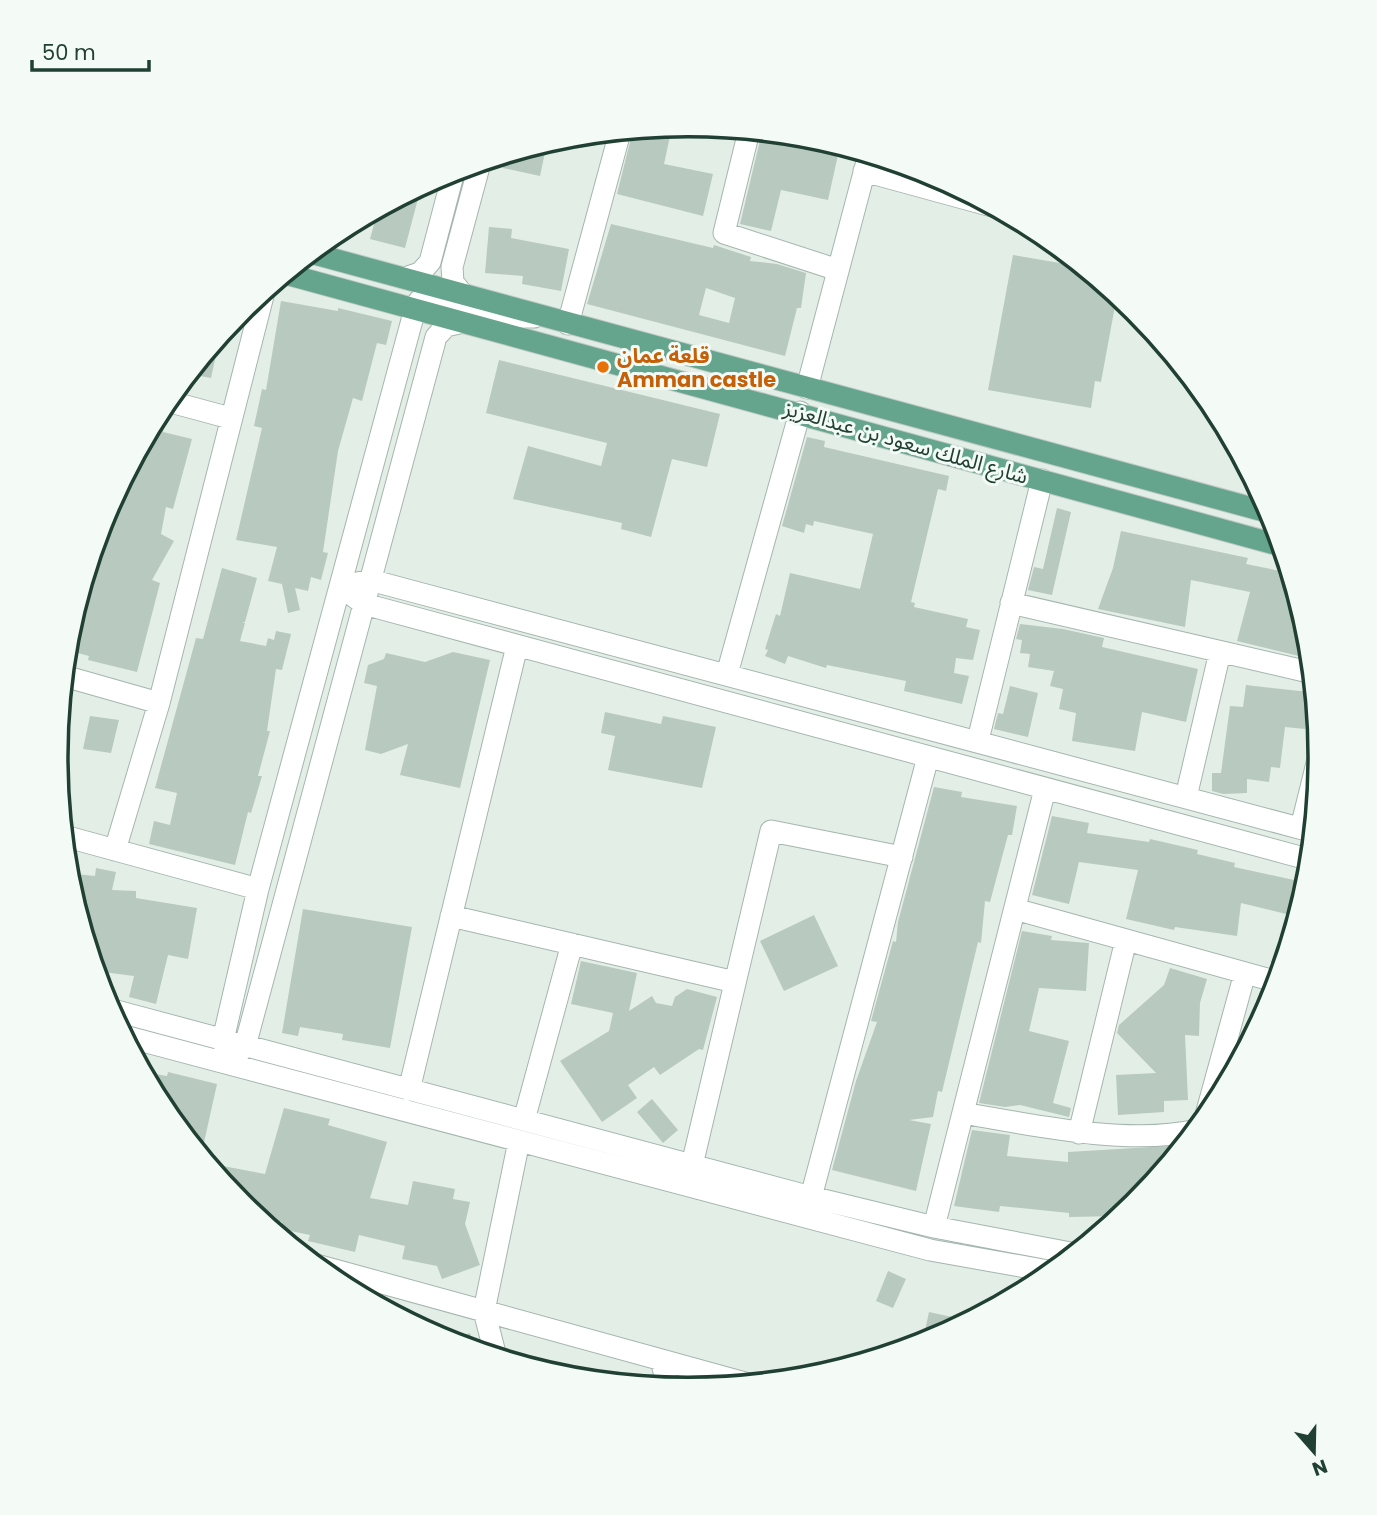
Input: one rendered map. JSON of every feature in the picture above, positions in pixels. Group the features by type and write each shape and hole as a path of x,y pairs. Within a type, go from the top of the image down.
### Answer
{"main road":[{"name":"شارع الملك سعود بن عبدالعزيز","path":"323,256 1257,509"},
{"name":"شارع الملك سعود بن عبدالعزيز","path":"297,277 800,412 1270,543"},
{"path":"1085,492 1137,495 1220,517 1231,513 1231,506 1224,499"}],"street":[{"path":"746,141 724,233 838,270"},
{"path":"568,324 617,142"},
{"path":"807,388 867,163"},
{"path":"463,295 452,275 477,174"},
{"path":"405,278 426,269 451,184"},
{"path":"441,223 462,231"},
{"path":"229,1064 223,1040 258,889 415,309 419,301 428,298 500,317 544,317"},
{"path":"115,850 159,703 259,311"},
{"path":"229,1064 245,1046 436,337 446,326 463,322"},
{"path":"179,404 230,418"},
{"path":"727,674 800,412"},
{"path":"978,740 1042,480"},
{"path":"341,587 370,580 1304,829"},
{"path":"341,587 363,604 1300,857"},
{"path":"1011,603 1302,671"},
{"path":"409,1090 517,646"},
{"path":"1186,797 1220,652"},
{"path":"74,679 159,703"},
{"path":"811,1197 928,757"},
{"path":"934,1227 1045,789"},
{"path":"692,1165 771,831 902,857"},
{"path":"74,839 258,889"},
{"path":"1015,909 1268,979"},
{"path":"451,916 735,982"},
{"path":"1079,1133 1126,940"},
{"path":"493,1346 484,1311 521,1131 572,944"},
{"path":"1214,1087 1245,973"},
{"path":"123,1013 409,1090 521,1131 930,1250 1035,1271"},
{"path":"136,1039 229,1064 521,1131 692,1165 934,1227 1064,1252"},
{"path":"962,1114 1079,1133 1182,1134"},
{"path":"343,1272 721,1376"},
{"path":"661,1360 665,1377"}],"building":[{"path":"670,138 664,164 713,174 703,216 617,194 630,141"},
{"path":"760,142 838,155 828,200 781,190 771,231 740,224"},
{"path":"545,154 540,176 503,168 504,166"},
{"path":"418,199 405,248 370,239 375,222"},
{"path":"611,224 713,248 714,245 751,257 750,261 777,264 806,273 801,308 797,308 785,356 587,304","holes":["706,288 735,298 729,323 699,315"]},
{"path":"489,227 512,229 511,238 569,249 561,291 522,284 523,276 485,273"},
{"path":"1013,255 1064,264 1115,308 1101,382 1095,381 1091,408 988,390"},
{"path":"281,301 338,311 338,308 392,321 386,345 377,343 362,401 353,398 338,451 323,552 328,553 321,580 311,577 308,591 295,588 300,610 288,613 282,584 268,581 277,547 236,540 262,428 254,426 262,389 266,390"},
{"path":"216,356 211,378 199,376"},
{"path":"499,360 720,414 707,467 672,459 651,537 621,529 622,523 513,499 528,446 601,466 607,443 486,413"},
{"path":"164,426 163,432 192,439 173,509 166,507 161,534 174,541 152,580 160,583 137,672 88,660 89,656 78,653 89,597 101,558 132,483"},
{"path":"807,437 825,441 824,447 949,476 946,491 938,489 911,602 915,603 914,607 968,619 966,627 980,630 973,660 956,658 954,673 969,676 962,704 904,691 906,681 827,665 826,668 788,656 785,664 765,656 776,614 780,616 790,573 860,589 873,534 814,521 813,526 806,524 804,533 782,526"},
{"path":"1057,508 1071,512 1052,595 1028,590 1034,567 1043,569"},
{"path":"1121,531 1248,558 1246,564 1280,571 1300,656 1237,641 1250,592 1191,580 1185,627 1098,609 1113,568"},
{"path":"222,568 257,578 245,622 242,622 245,623 240,641 266,646 268,638 274,640 276,631 291,634 282,670 276,669 267,731 270,731 258,776 262,776 251,813 248,812 235,865 149,844 154,821 170,825 177,793 155,788 196,638 203,639"},
{"path":"1020,624 1063,629 1104,638 1102,647 1198,669 1186,722 1142,712 1135,751 1072,741 1076,713 1059,709 1063,689 1050,686 1054,671 1028,667 1030,654 1020,653 1022,640 1016,639"},
{"path":"453,652 490,660 460,788 400,775 408,744 381,754 365,750 377,686 364,683 368,665 384,659 386,653 425,662"},
{"path":"1246,685 1304,691 1305,729 1285,727 1280,768 1271,767 1269,782 1247,779 1247,793 1223,794 1212,791 1212,773 1221,773 1230,706 1243,707"},
{"path":"1010,686 1038,693 1028,737 994,729 998,713 1003,714"},
{"path":"605,712 661,724 663,716 716,727 702,788 608,770 615,736 601,733"},
{"path":"90,716 119,720 111,753 83,749"},
{"path":"934,787 962,792 961,797 1017,806 1012,835 1008,835 990,902 985,901 981,943 978,942 942,1092 938,1091 933,1117 909,1120 931,1124 916,1191 832,1170 856,1081 877,1022 871,1021 893,941 896,942 898,922"},
{"path":"1052,816 1089,823 1087,833 1149,842 1150,839 1198,850 1197,854 1235,863 1234,867 1297,881 1289,915 1241,903 1237,936 1175,927 1174,930 1126,919 1138,870 1079,862 1069,904 1032,895"},
{"path":"96,868 116,872 112,890 136,891 136,898 197,908 188,959 168,955 156,1004 129,997 134,976 107,973 89,918 79,874 95,876"},
{"path":"303,909 412,927 390,1048 342,1040 343,1034 300,1027 298,1036 282,1033"},
{"path":"814,915 838,966 784,991 760,941"},
{"path":"1022,931 1052,936 1051,940 1089,943 1086,991 1039,988 1029,1031 1069,1041 1053,1103 1071,1108 1069,1117 1020,1105 1005,1107 979,1103"},
{"path":"581,961 637,973 629,1011 652,996 656,1003 672,1006 675,997 687,989 717,997 703,1050 699,1049 660,1075 654,1067 628,1085 637,1098 602,1122 560,1061 609,1031 613,1013 571,1004"},
{"path":"1170,968 1207,979 1200,1003 1199,1036 1185,1035 1188,1100 1164,1101 1164,1112 1118,1115 1116,1075 1156,1073 1117,1033 1119,1025 1164,985"},
{"path":"168,1072 217,1084 204,1144 155,1074 167,1076"},
{"path":"652,1099 678,1130 663,1143 637,1112"},
{"path":"284,1108 330,1119 328,1125 387,1142 370,1198 408,1205 413,1181 455,1189 453,1199 470,1202 465,1224 480,1265 442,1279 437,1266 402,1259 405,1246 359,1235 355,1252 308,1241 310,1235 288,1230 222,1166 265,1174"},
{"path":"972,1130 1010,1135 1007,1156 1068,1162 1068,1152 1172,1146 1105,1216 1069,1217 1069,1213 1000,1206 999,1212 954,1206"},
{"path":"888,1271 906,1279 893,1308 876,1301"},
{"path":"929,1312 952,1317 951,1319 925,1331"}],"place":[{"name":"قلعة عمان Amman castle","path":"603,367"}]}
